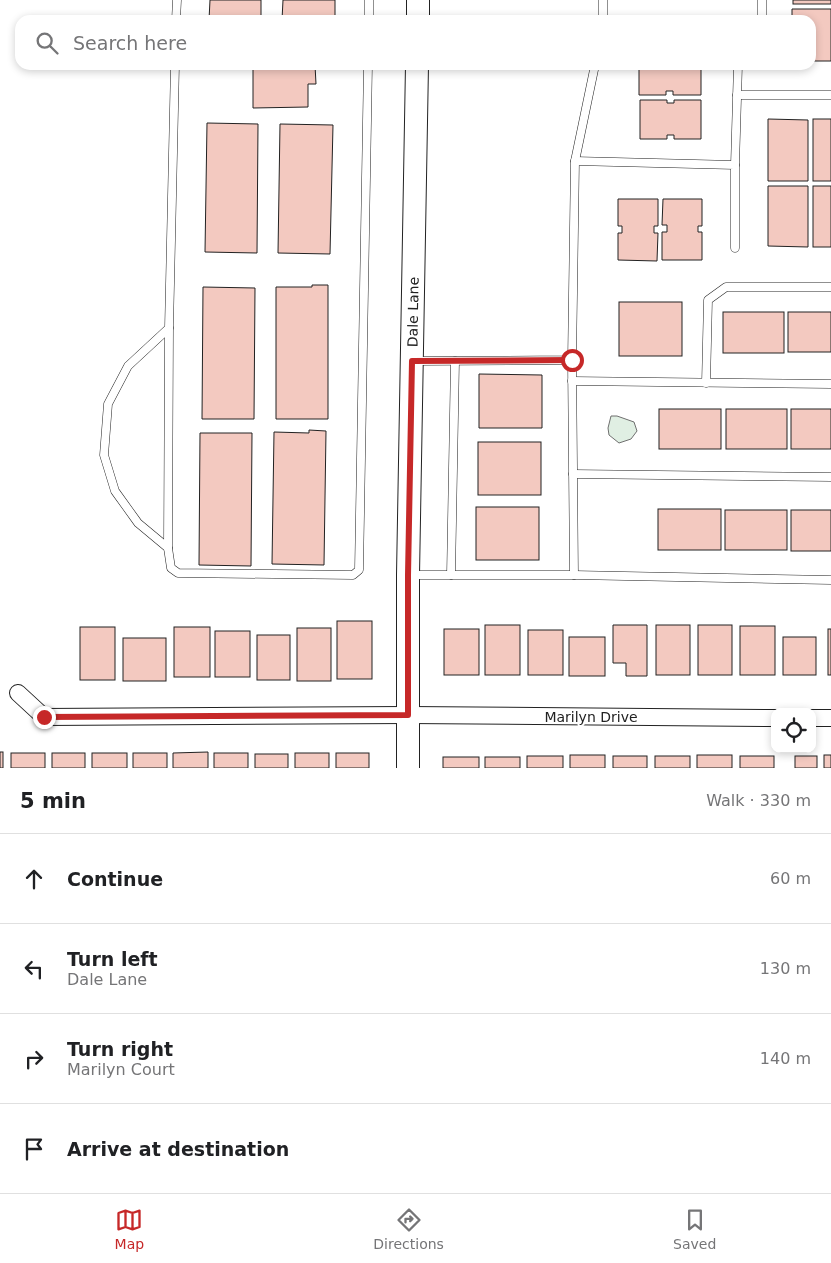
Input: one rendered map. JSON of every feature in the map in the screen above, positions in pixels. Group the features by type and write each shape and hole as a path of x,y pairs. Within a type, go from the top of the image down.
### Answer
{"street":[{"path":"418,0 418,15"},
{"name":"Dale Lane","path":"408,768 408,575 417,70"},
{"name":"Marilyn Drive","path":"18,693 44,717 408,715 771,718"},
{"path":"816,718 831,718"}],"lane":[{"path":"176,15 177,0"},
{"path":"369,0 369,15"},
{"path":"603,0 603,15"},
{"path":"762,0 762,15"},
{"path":"175,70 169,328 168,548 171,568 178,573 353,574 359,570 368,70"},
{"path":"574,575 572,360 575,161 594,70"},
{"path":"735,248 738,70"},
{"path":"737,94 831,94"},
{"path":"575,161 735,165"},
{"path":"706,382 708,300 726,287 831,287"},
{"path":"168,548 138,523 114,491 104,455 108,404 128,366 169,328"},
{"path":"412,361 572,360"},
{"path":"452,575 455,361"},
{"path":"572,381 831,384"},
{"path":"573,474 831,477"},
{"path":"408,575 574,575 831,580"}],"green space":[{"path":"611,416 617,416 634,422 637,431 631,439 619,443 609,435 608,428"}],"building":[{"path":"210,0 261,0 261,15 209,15"},
{"path":"283,0 335,0 335,15 282,15"},
{"path":"793,0 831,0 831,4 793,4"},
{"path":"792,9 831,9 831,61 816,61 816,15 792,15"},
{"path":"253,70 315,70 316,84 308,84 308,107 253,108"},
{"path":"639,70 701,70 701,95 673,95 673,91 666,91 666,95 639,95"},
{"path":"640,100 667,100 667,103 674,103 674,100 701,100 701,139 674,139 674,135 667,135 667,139 640,139"},
{"path":"768,119 808,120 808,181 768,181"},
{"path":"813,119 831,119 831,181 813,181"},
{"path":"207,123 258,124 257,253 205,252"},
{"path":"280,124 333,125 330,254 278,253"},
{"path":"768,186 808,186 808,247 768,246"},
{"path":"813,186 831,186 831,247 813,247"},
{"path":"618,199 658,199 658,226 654,226 654,233 658,233 657,261 618,260 618,233 622,233 622,226 618,226"},
{"path":"663,199 702,199 702,226 698,226 698,232 702,232 702,260 662,260 662,232 667,232 667,225 662,225"},
{"path":"312,285 328,285 328,419 276,419 276,287 312,287"},
{"path":"203,287 255,288 254,419 202,419"},
{"path":"619,302 682,302 682,356 619,356"},
{"path":"723,312 784,312 784,353 723,353"},
{"path":"788,312 831,312 831,352 788,352"},
{"path":"479,374 542,375 542,428 479,428"},
{"path":"659,409 721,409 721,449 659,449"},
{"path":"726,409 787,409 787,449 726,449"},
{"path":"791,409 831,409 831,449 791,449"},
{"path":"309,430 326,431 324,565 272,564 274,432 309,433"},
{"path":"200,433 252,433 251,566 199,565"},
{"path":"478,442 541,442 541,495 478,495"},
{"path":"476,507 539,507 539,560 476,560"},
{"path":"658,509 721,509 721,550 658,550"},
{"path":"725,510 787,510 787,550 725,550"},
{"path":"791,510 831,510 831,551 791,551"},
{"path":"337,621 372,621 372,679 337,679"},
{"path":"485,625 520,625 520,675 485,675"},
{"path":"613,625 647,625 647,676 626,676 626,663 613,663"},
{"path":"656,625 690,625 690,675 656,675"},
{"path":"698,625 732,625 732,675 698,675"},
{"path":"740,626 775,626 775,675 740,675"},
{"path":"80,627 115,627 115,680 80,680"},
{"path":"174,627 210,627 210,677 174,677"},
{"path":"297,628 331,628 331,681 297,681"},
{"path":"444,629 479,629 479,675 444,675"},
{"path":"828,629 831,629 831,675 828,675"},
{"path":"528,630 563,630 563,675 528,675"},
{"path":"215,631 250,631 250,677 215,677"},
{"path":"257,635 290,635 290,680 257,680"},
{"path":"569,637 605,637 605,676 569,676"},
{"path":"783,637 816,637 816,675 783,675"},
{"path":"123,638 166,638 166,681 123,681"},
{"path":"0,752 3,752 3,768 0,768"},
{"path":"208,752 208,768 173,768 173,753"},
{"path":"11,753 45,753 45,768 11,768"},
{"path":"52,753 85,753 85,768 52,768"},
{"path":"92,753 127,753 127,768 92,768"},
{"path":"133,753 167,753 167,768 133,768"},
{"path":"214,753 248,753 248,768 214,768"},
{"path":"295,753 329,753 329,768 295,768"},
{"path":"336,753 369,753 369,768 336,768"},
{"path":"255,754 288,754 288,768 255,768"},
{"path":"570,755 605,755 605,768 570,768"},
{"path":"697,755 732,755 732,768 697,768"},
{"path":"824,755 831,755 831,768 824,768"},
{"path":"527,756 563,756 563,768 527,768"},
{"path":"613,756 647,756 647,768 613,768"},
{"path":"655,756 690,756 690,768 655,768"},
{"path":"740,756 774,756 774,768 740,768"},
{"path":"795,756 817,756 817,768 795,768"},
{"path":"443,757 479,757 479,768 443,768"},
{"path":"485,757 520,757 520,768 485,768"}],"route":[{"path":"44,717 408,715 408,575 412,361 572,360"}]}
